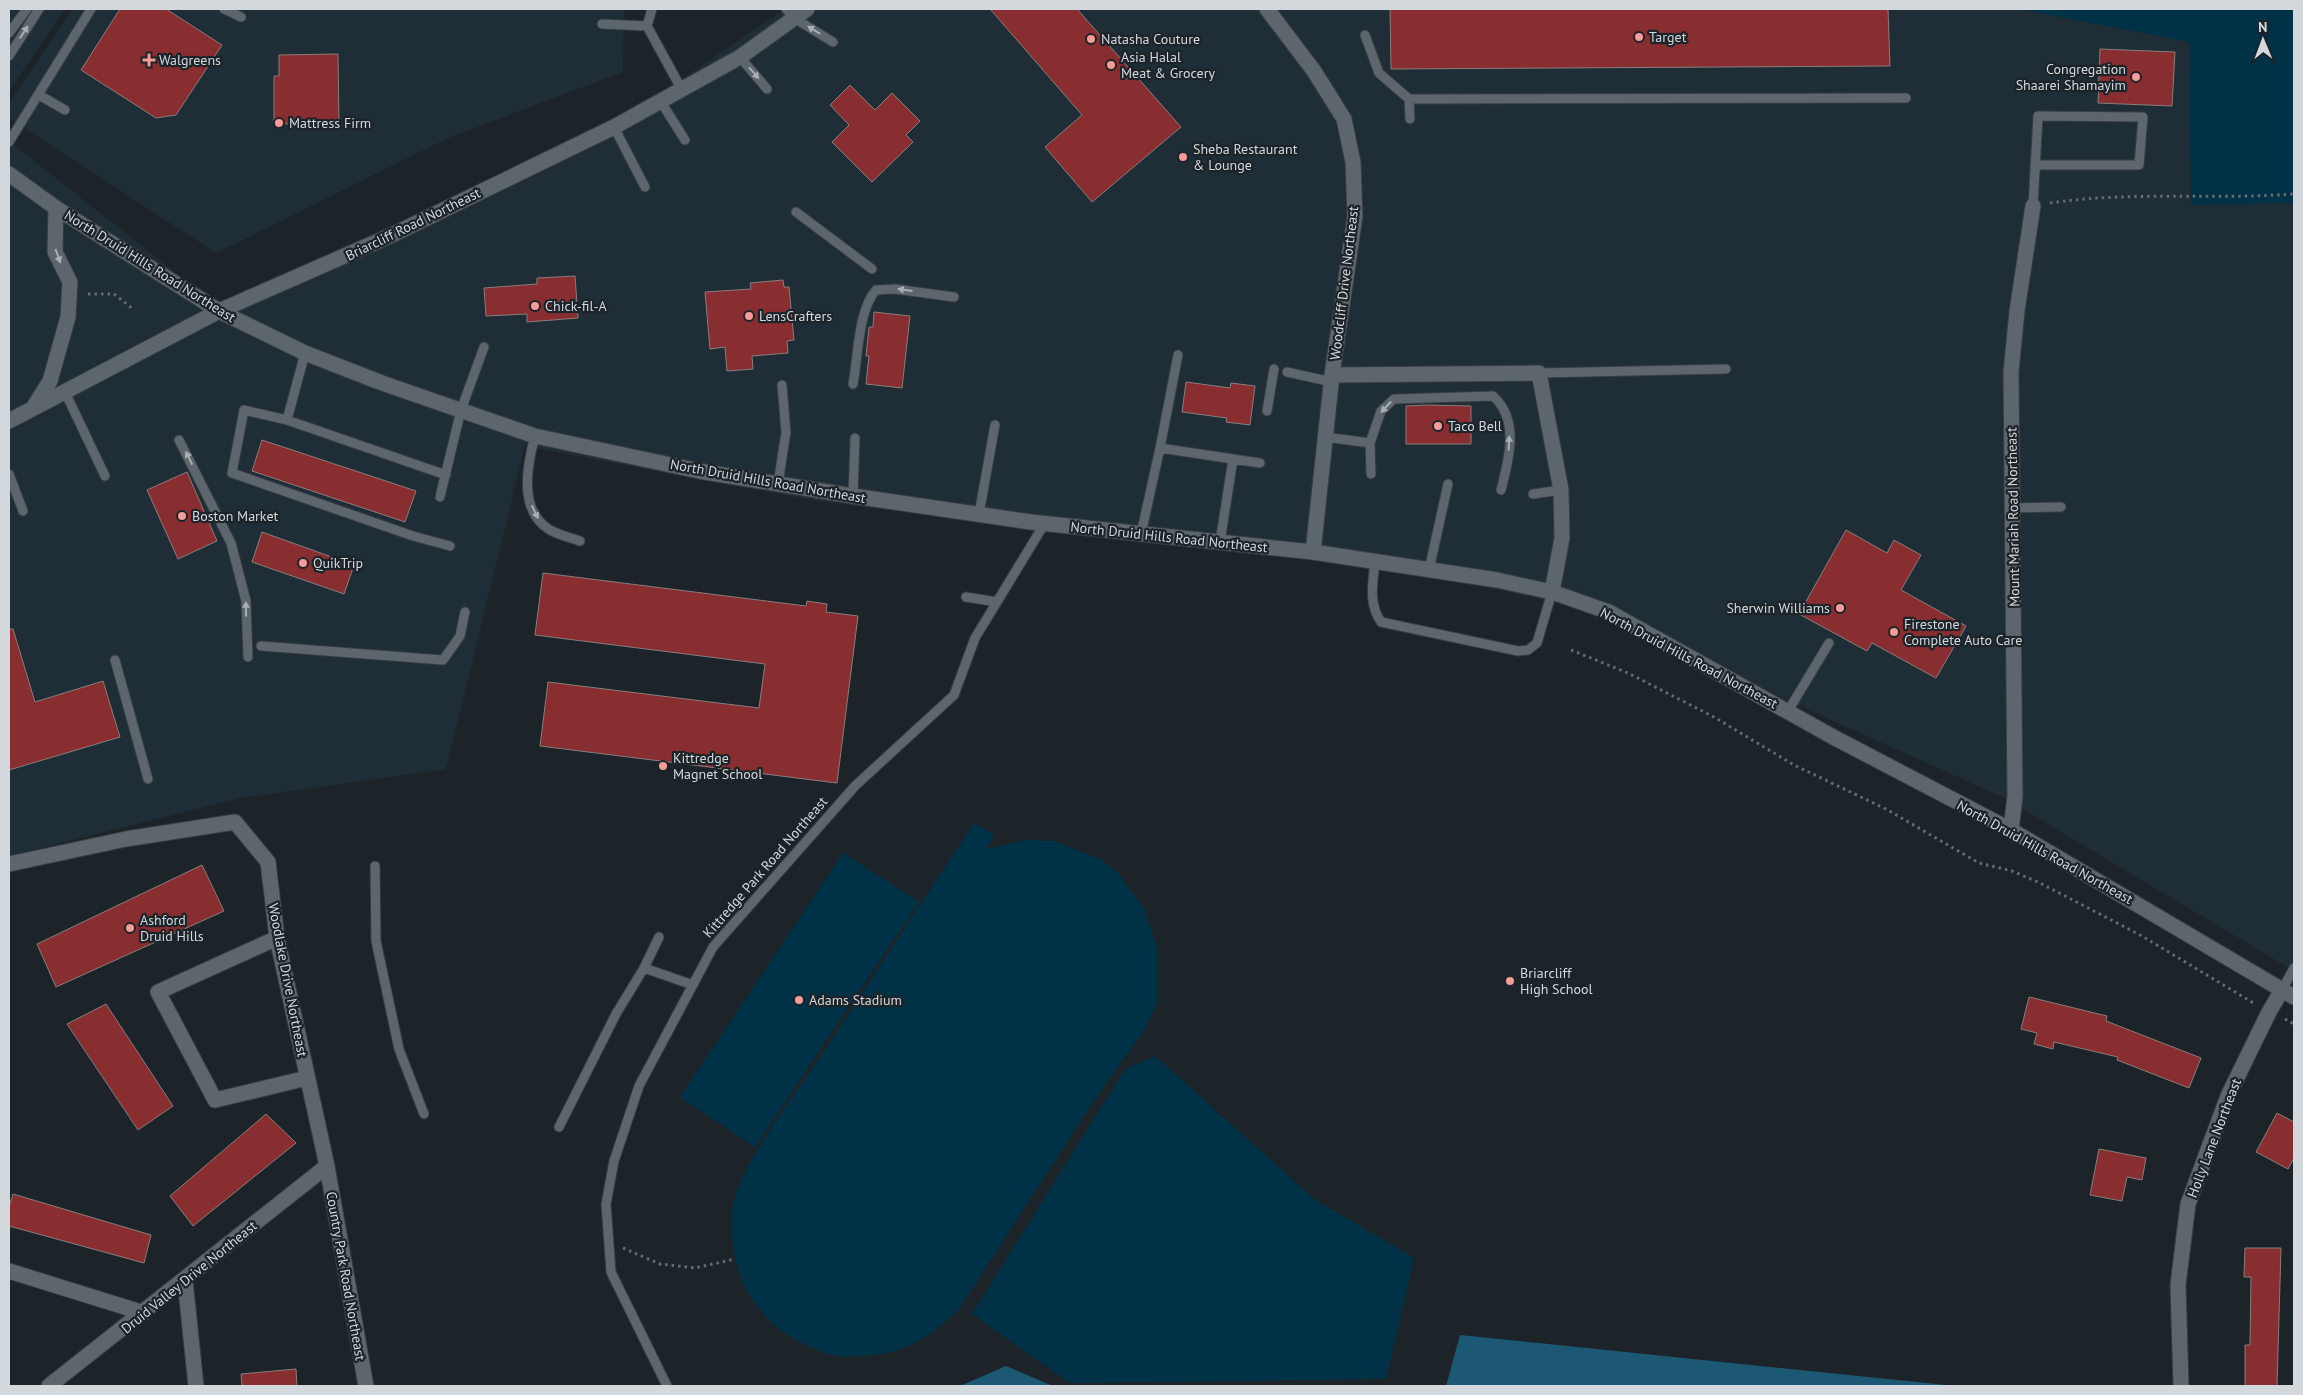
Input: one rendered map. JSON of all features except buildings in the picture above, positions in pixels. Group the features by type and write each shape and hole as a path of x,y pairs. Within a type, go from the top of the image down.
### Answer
{"street":[{"name":"Briarcliff Road Northeast","path":"9,421 219,312 409,227 614,127 740,57 790,13 807,9"},
{"name":"Woodcliff Drive Northeast","path":"1268,9 1314,71 1344,119 1352,162 1355,216 1332,379 1313,552"},
{"name":"North Druid Hills Road Northeast","path":"9,174 56,208 219,312 305,353 382,384 535,436 699,471 853,496 1045,524 1313,552 1375,561 1552,592 1609,612 1788,711 2011,830 2288,994"},
{"name":"Mount Mariah Road Northeast","path":"2011,830 2015,796 2011,372 2017,310 2032,206"},
{"path":"32,409 50,381 68,317 70,282 55,252 56,208"},
{"path":"1332,379 1539,373 1561,490 1562,538 1552,592"},
{"name":"Woodlake Drive Northeast","path":"9,864 126,839 235,822 268,862 277,938 327,1166"},
{"path":"277,938 158,992 216,1100 307,1078"},
{"name":"Holly Lane Northeast","path":"2180,1386 2178,1285 2188,1204 2228,1096 2269,1012 2288,994"},
{"name":"Druid Valley Drive Northeast","path":"49,1386 144,1313 327,1166"},
{"name":"Country Park Road Northeast","path":"327,1166 366,1386"},
{"path":"9,1271 144,1313"},
{"path":"185,1280 196,1386"}],"lane":[{"path":"9,33 26,9"},
{"path":"9,56 39,9"},
{"path":"9,142 91,9"},
{"path":"224,9 241,17"},
{"path":"652,9 647,26 682,90"},
{"path":"790,13 833,42"},
{"path":"602,24 647,26"},
{"path":"1365,35 1379,73 1409,99 1906,98"},
{"path":"740,57 767,89"},
{"path":"39,95 65,110"},
{"path":"1409,99 1410,119"},
{"path":"661,102 685,140"},
{"path":"2032,206 2038,116 2142,117 2139,166 2035,165"},
{"path":"614,127 645,187"},
{"path":"796,212 872,268"},
{"path":"853,384 866,310 870,296 876,290 895,288 954,297"},
{"path":"440,498 461,410 484,347"},
{"path":"287,420 305,353"},
{"path":"1141,534 1178,355"},
{"path":"1268,411 1274,369"},
{"path":"1539,373 1726,369"},
{"path":"1288,372 1332,379"},
{"path":"778,484 786,432 782,385"},
{"path":"65,392 105,476"},
{"path":"1370,474 1370,442 1381,411 1394,399 1493,396 1503,405 1510,436 1508,461 1501,490"},
{"path":"446,475 287,420 244,410 232,473 450,546"},
{"path":"979,514 995,425"},
{"path":"535,436 528,465 529,501 537,519 551,531 580,541"},
{"path":"1325,437 1370,442"},
{"path":"853,496 855,438"},
{"path":"180,440 231,543 246,601 248,657"},
{"path":"1160,448 1260,463"},
{"path":"1220,542 1233,459"},
{"path":"9,474 23,511"},
{"path":"1429,570 1448,484"},
{"path":"1533,494 1561,490"},
{"path":"2012,508 2061,507"},
{"name":"Kittredge Park Road Northeast","path":"667,1386 611,1272 606,1204 614,1161 640,1086 713,947 855,786 954,695 975,638 1045,524"},
{"path":"1375,561 1372,597 1374,611 1381,622 1518,651 1528,650 1537,644 1552,592"},
{"path":"966,597 997,602"},
{"path":"261,646 443,660 460,636 465,612"},
{"path":"1788,711 1829,643"},
{"path":"115,660 148,779"},
{"path":"375,866 376,941 399,1049 424,1114"},
{"path":"559,1127 616,1014 644,968 659,938"},
{"path":"644,968 693,985"},
{"path":"2288,994 2294,968"}],"path":[{"path":"2032,206 2082,198 2294,194"},
{"path":"82,294 114,294 133,309"},
{"path":"1571,650 1628,673 1714,717 1794,765 1886,809 1979,863 2012,871 2040,883 2142,936 2269,1012 2294,1024"},
{"path":"609,1244 660,1264 695,1268 736,1258"}],"shaded area":[{"path":"9,9 65,9 9,91"},
{"path":"73,9 624,9 623,72 448,138 216,253 9,118 9,103"},
{"path":"785,9 2294,9 2294,971 2021,808 2020,805 1582,608 1423,573 816,501 525,446 446,769 241,798 9,856 9,141 228,314 626,117"},
{"path":"2019,9 2294,9 2294,203 2191,205 2189,42"},
{"path":"974,823 994,835 987,849 1026,840 1054,841 1100,859 1118,873 1144,909 1157,948 1157,1003 1145,1029 1091,1105 959,1309 926,1336 903,1348 877,1355 842,1356 827,1354 803,1344 786,1333 758,1307 748,1292 740,1274 735,1255 732,1234 734,1200 762,1142 821,1056"},
{"name":"Adams Stadium","path":"843,853 919,902 755,1147 680,1097"},
{"path":"1155,1056 1314,1199 1414,1258 1386,1379 1070,1383 972,1314 1125,1069"},
{"path":"1460,1335 1956,1386 1446,1386"},
{"path":"1006,1366 1053,1386 960,1386"}],"place":[{"name":"Target","path":"1639,37"},
{"name":"Natasha Couture","path":"1091,39"},
{"name":"Walgreens","path":"149,60"},
{"name":"Asia Halal Meat & Grocery","path":"1111,65"},
{"name":"Congregation Shaarei Shamayim","path":"2136,77"},
{"name":"Mattress Firm","path":"279,123"},
{"name":"Sheba Restaurant & Lounge","path":"1183,157"},
{"name":"Chick-fil-A","path":"535,306"},
{"name":"LensCrafters","path":"749,316"},
{"name":"Taco Bell","path":"1438,426"},
{"name":"Boston Market","path":"182,516"},
{"name":"QuikTrip","path":"303,563"},
{"name":"Sherwin Williams","path":"1840,608"},
{"name":"Firestone Complete Auto Care","path":"1894,632"},
{"name":"Kittredge Magnet School","path":"663,766"},
{"name":"Ashford Druid Hills","path":"130,928"},
{"name":"Briarcliff High School","path":"1510,981"},
{"name":"Adams Stadium","path":"799,1000"}]}
